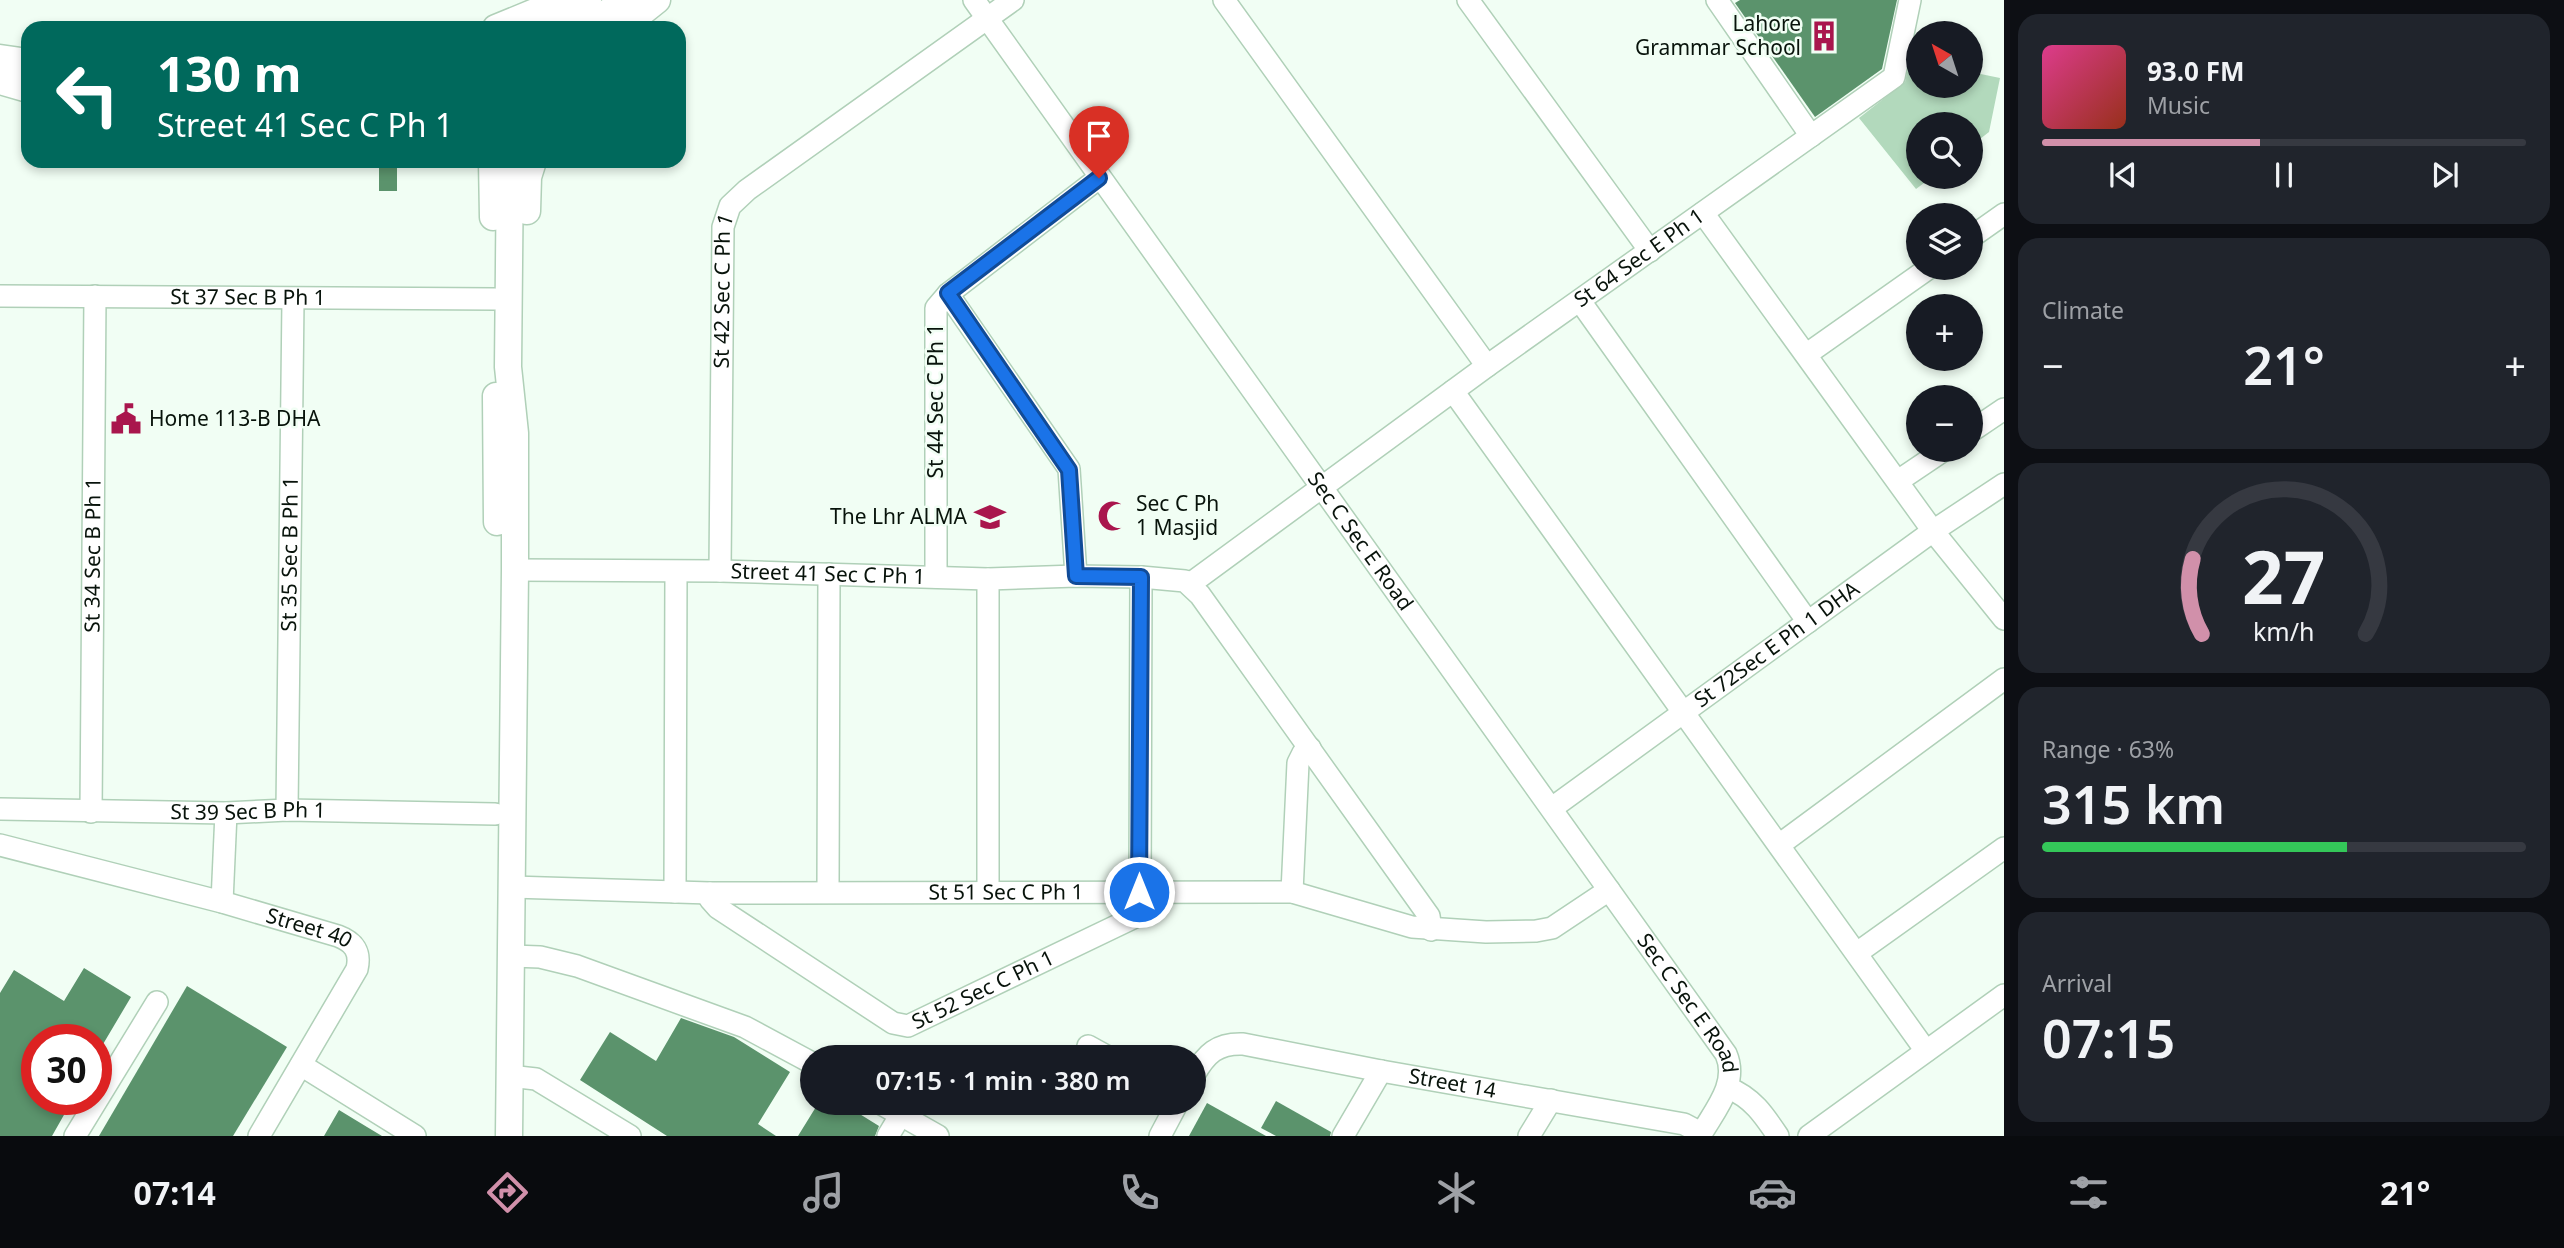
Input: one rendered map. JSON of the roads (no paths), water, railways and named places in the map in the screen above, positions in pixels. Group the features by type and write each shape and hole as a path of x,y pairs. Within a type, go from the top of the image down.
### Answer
{"main road":[{"path":"513,21 564,0"},
{"path":"557,21 588,0"},
{"path":"594,21 626,0"},
{"path":"631,21 657,0"},
{"path":"0,57 21,55"},
{"path":"0,57 21,61"},
{"path":"0,81 21,81"},
{"path":"0,81 21,87"},
{"path":"493,168 515,433 509,1136"},
{"path":"493,168 497,567 494,1136"},
{"path":"515,433 523,397 528,177 531,168"}],"street":[{"name":"Sec C Sec E Road","path":"974,0 1726,1054 1731,1065 1728,1088"},
{"name":"St 42 Sec C Ph 1","path":"720,571 723,227 730,206 747,190 1013,0"},
{"path":"1224,0 1487,366"},
{"path":"1468,0 1650,251"},
{"path":"1718,0 1811,136"},
{"name":"St 64 Sec E Ph 1","path":"1190,584 1487,366 1894,77 1910,0"},
{"name":"St 44 Sec C Ph 1","path":"936,577 936,308 948,293 1099,178"},
{"path":"1703,213 1933,531 2004,619"},
{"path":"1983,229 2004,215"},
{"path":"1807,355 1912,280"},
{"path":"948,293 1069,470 1076,576"},
{"name":"St 37 Sec B Ph 1","path":"0,296 293,300 495,299"},
{"name":"St 34 Sec B Ph 1","path":"91,812 95,296"},
{"name":"St 35 Sec B Ph 1","path":"288,810 293,300"},
{"path":"1580,301 1808,622"},
{"path":"1453,391 1926,1051"},
{"path":"1983,423 2004,409"},
{"path":"1898,481 1926,462"},
{"name":"St 72Sec E Ph 1 DHA","path":"1552,808 1933,531 2004,484"},
{"name":"Street 41 Sec C Ph 1","path":"515,570 720,571 988,579 1141,577 1178,580 1190,584"},
{"path":"675,892 676,572"},
{"path":"828,891 829,574"},
{"path":"1141,577 1146,893"},
{"path":"988,579 988,891"},
{"path":"1190,584 1429,916 1431,930"},
{"path":"1779,845 2004,679"},
{"path":"1292,892 1298,763 1303,753 1310,748"},
{"name":"St 39 Sec B Ph 1","path":"0,809 495,814"},
{"path":"222,902 226,813"},
{"name":"Street 40","path":"0,845 222,902 349,940 356,948 359,961 357,969 301,1065"},
{"path":"1857,953 2004,848"},
{"name":"St 51 Sec C Ph 1","path":"512,887 710,893 1292,892 1412,928 1536,931 1552,928 1609,890"},
{"name":"St 52 Sec C Ph 1","path":"710,893 710,899 718,908 893,1023 908,1026 1135,917 1147,908 1146,893"},
{"path":"512,956 540,957 577,966 745,1027 800,1057"},
{"path":"1809,1136 2004,995"},
{"path":"75,1136 157,1002"},
{"name":"Street 14","path":"1206,1060 1217,1048 1229,1043 1243,1044 1684,1124 1700,1135"},
{"path":"259,1136 301,1065 415,1136"},
{"path":"1343,1136 1381,1071"},
{"path":"509,1076 536,1079 630,1136"},
{"path":"1700,1135 1728,1088 1743,1094 1751,1101 1778,1136"},
{"path":"1529,1136 1551,1100"},
{"path":"1160,1136 1171,1115"},
{"path":"888,1136 900,1116 937,1136"}],"place":[{"name":"Lahore Grammar School","path":"1824,36"},
{"name":"Home 113-B DHA","path":"126,419"},
{"name":"Sec C Ph 1 Masjid","path":"1113,516"},
{"name":"The Lhr ALMA","path":"990,517"}]}
